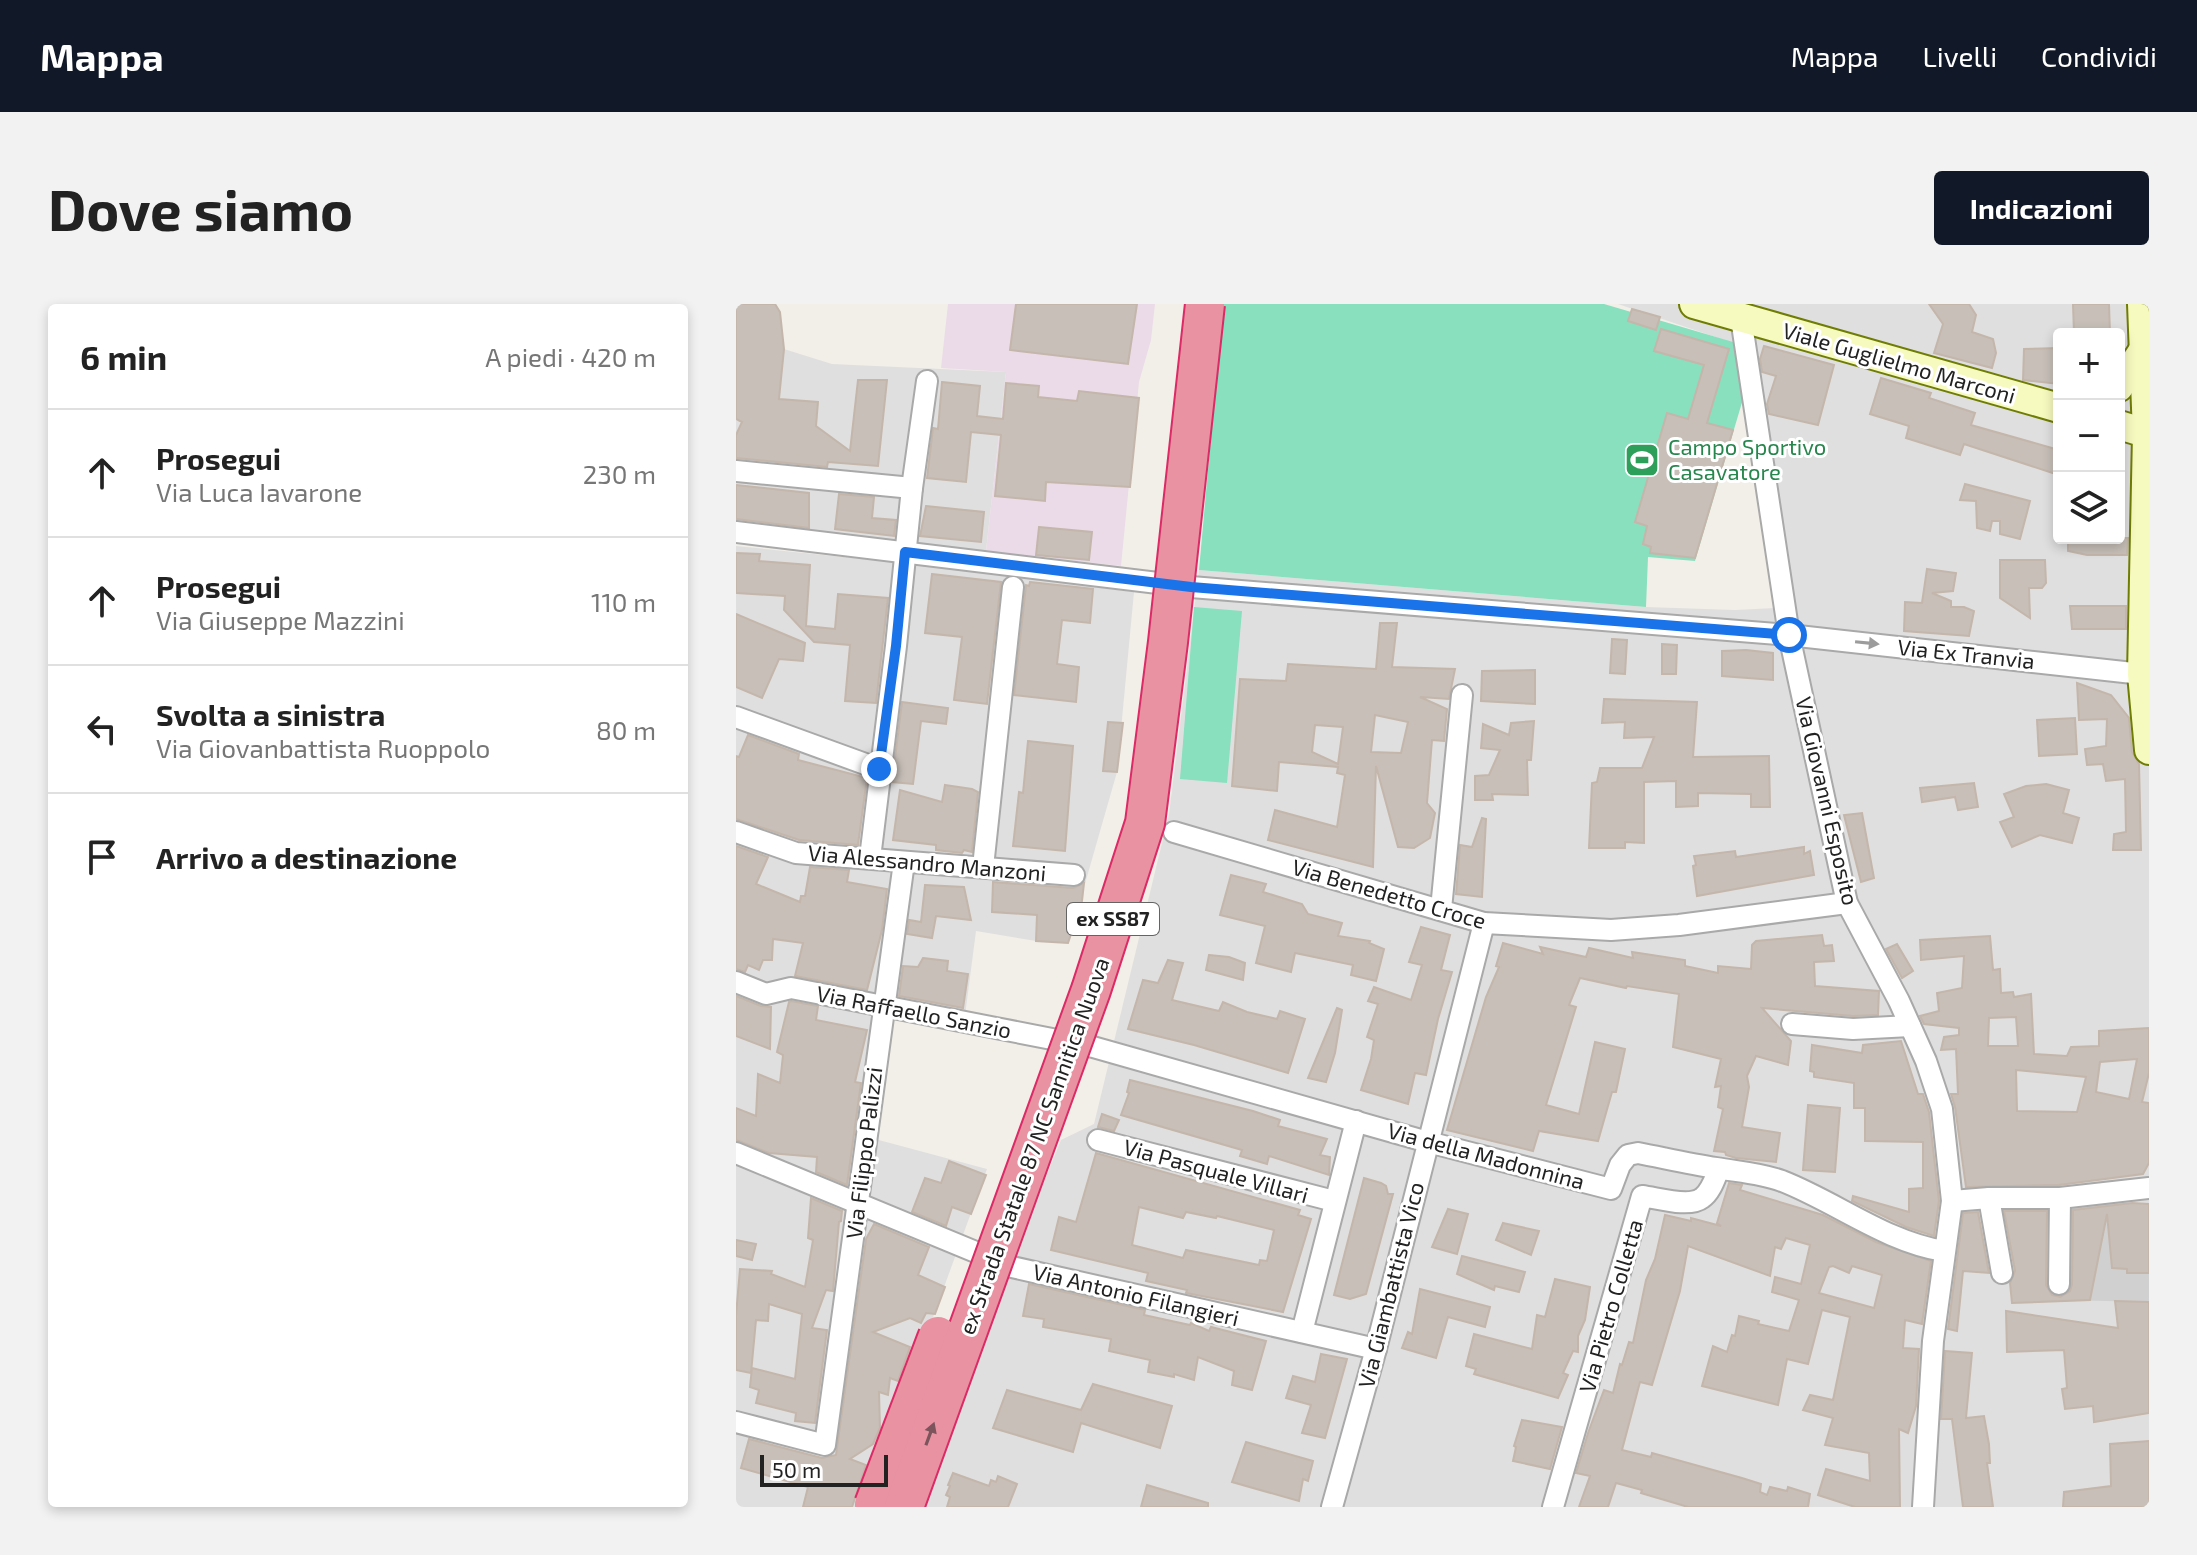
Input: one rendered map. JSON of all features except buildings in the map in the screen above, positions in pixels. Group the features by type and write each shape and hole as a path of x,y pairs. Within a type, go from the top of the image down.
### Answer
{"highway":[{"name":"ex Strada Statale 87 NC Sannitica Nuova","path":"889,1506 1064,1001 1119,822 1148,638 1183,304"},
{"name":"ex Strada Statale 87 NC Sannitica Nuova","path":"889,1506 1085,1005 1145,823 1205,304"}],"street":[{"name":"Viale Guglielmo Marconi","path":"1694,304 2053,406"},
{"path":"2142,304 2148,434 2142,674 2149,750"},
{"name":"Via Giovanni Esposito","path":"1741,318 1789,635 1847,903 1910,1026 1942,1109 1952,1201 1933,1341 1923,1507"},
{"path":"2125,378 2144,349"},
{"path":"870,858 927,381"},
{"path":"2125,427 2148,434"},
{"path":"736,471 912,488"},
{"name":"Via Ex Tranvia","path":"736,532 1191,587 1789,635 2142,674"},
{"path":"983,867 1013,587"},
{"path":"1441,909 1462,695"},
{"path":"736,717 879,769"},
{"name":"Via Alessandro Manzoni","path":"736,832 796,853 1074,875"},
{"name":"Via Benedetto Croce","path":"1174,832 1484,923 1611,930 1679,925 1847,903"},
{"name":"Via Filippo Palizzi","path":"736,1422 825,1445 904,862"},
{"name":"Via Giambattista Vico","path":"1332,1507 1376,1349 1484,923"},
{"name":"Via Raffaello Sanzio","path":"736,982 766,994 791,988 1093,1047"},
{"path":"1792,1024 1853,1029 1910,1026"},
{"name":"Via della Madonnina","path":"1093,1047 1428,1142 1611,1189 1620,1165 1628,1155 1638,1153 1719,1169 1753,1172 1784,1182 1846,1214 1929,1249 1944,1251"},
{"path":"1302,1332 1356,1121"},
{"name":"Via Pasquale Villari","path":"1098,1140 1334,1201"},
{"name":"Via Antonio Filangieri","path":"736,1153 1012,1267 1376,1349"},
{"name":"Via Pietro Colletta","path":"1553,1507 1642,1196 1692,1202 1709,1191 1719,1169"},
{"path":"1952,1201 2060,1198 2149,1188"},
{"path":"1611,1189 1642,1196"},
{"path":"1989,1198 2002,1273"},
{"path":"2059,1284 2060,1198"}],"shaded area":[{"path":"948,304 1155,304 1151,340 1139,382 1121,566 986,551 1006,372 941,368"},
{"path":"1618,304 2149,304 2149,1507 923,1507 995,1301 1061,1140 1094,1124 1169,814 1199,570 1646,607 1775,608 1733,343"},
{"path":"784,349 832,364 1006,372 986,551 736,522 736,419 751,425 777,425"},
{"path":"736,546 1134,592 1117,772 1068,943 976,931 963,1031 892,1018 875,1139 987,1169 864,1507 736,1507"},
{"path":"2067,1202 2149,1204 2149,1302 2063,1300"}],"green space":[{"name":"Campo Sportivo Casavatore","path":"1223,304 1604,304 1733,342 1743,399 1695,561 1648,557 1646,607 1199,570"},
{"path":"1194,607 1242,611 1227,783 1180,779"}],"place":[{"name":"Campo Sportivo Casavatore","path":"1642,460"}],"route":[{"path":"879,769 905,552 1191,587 1789,635"}]}
